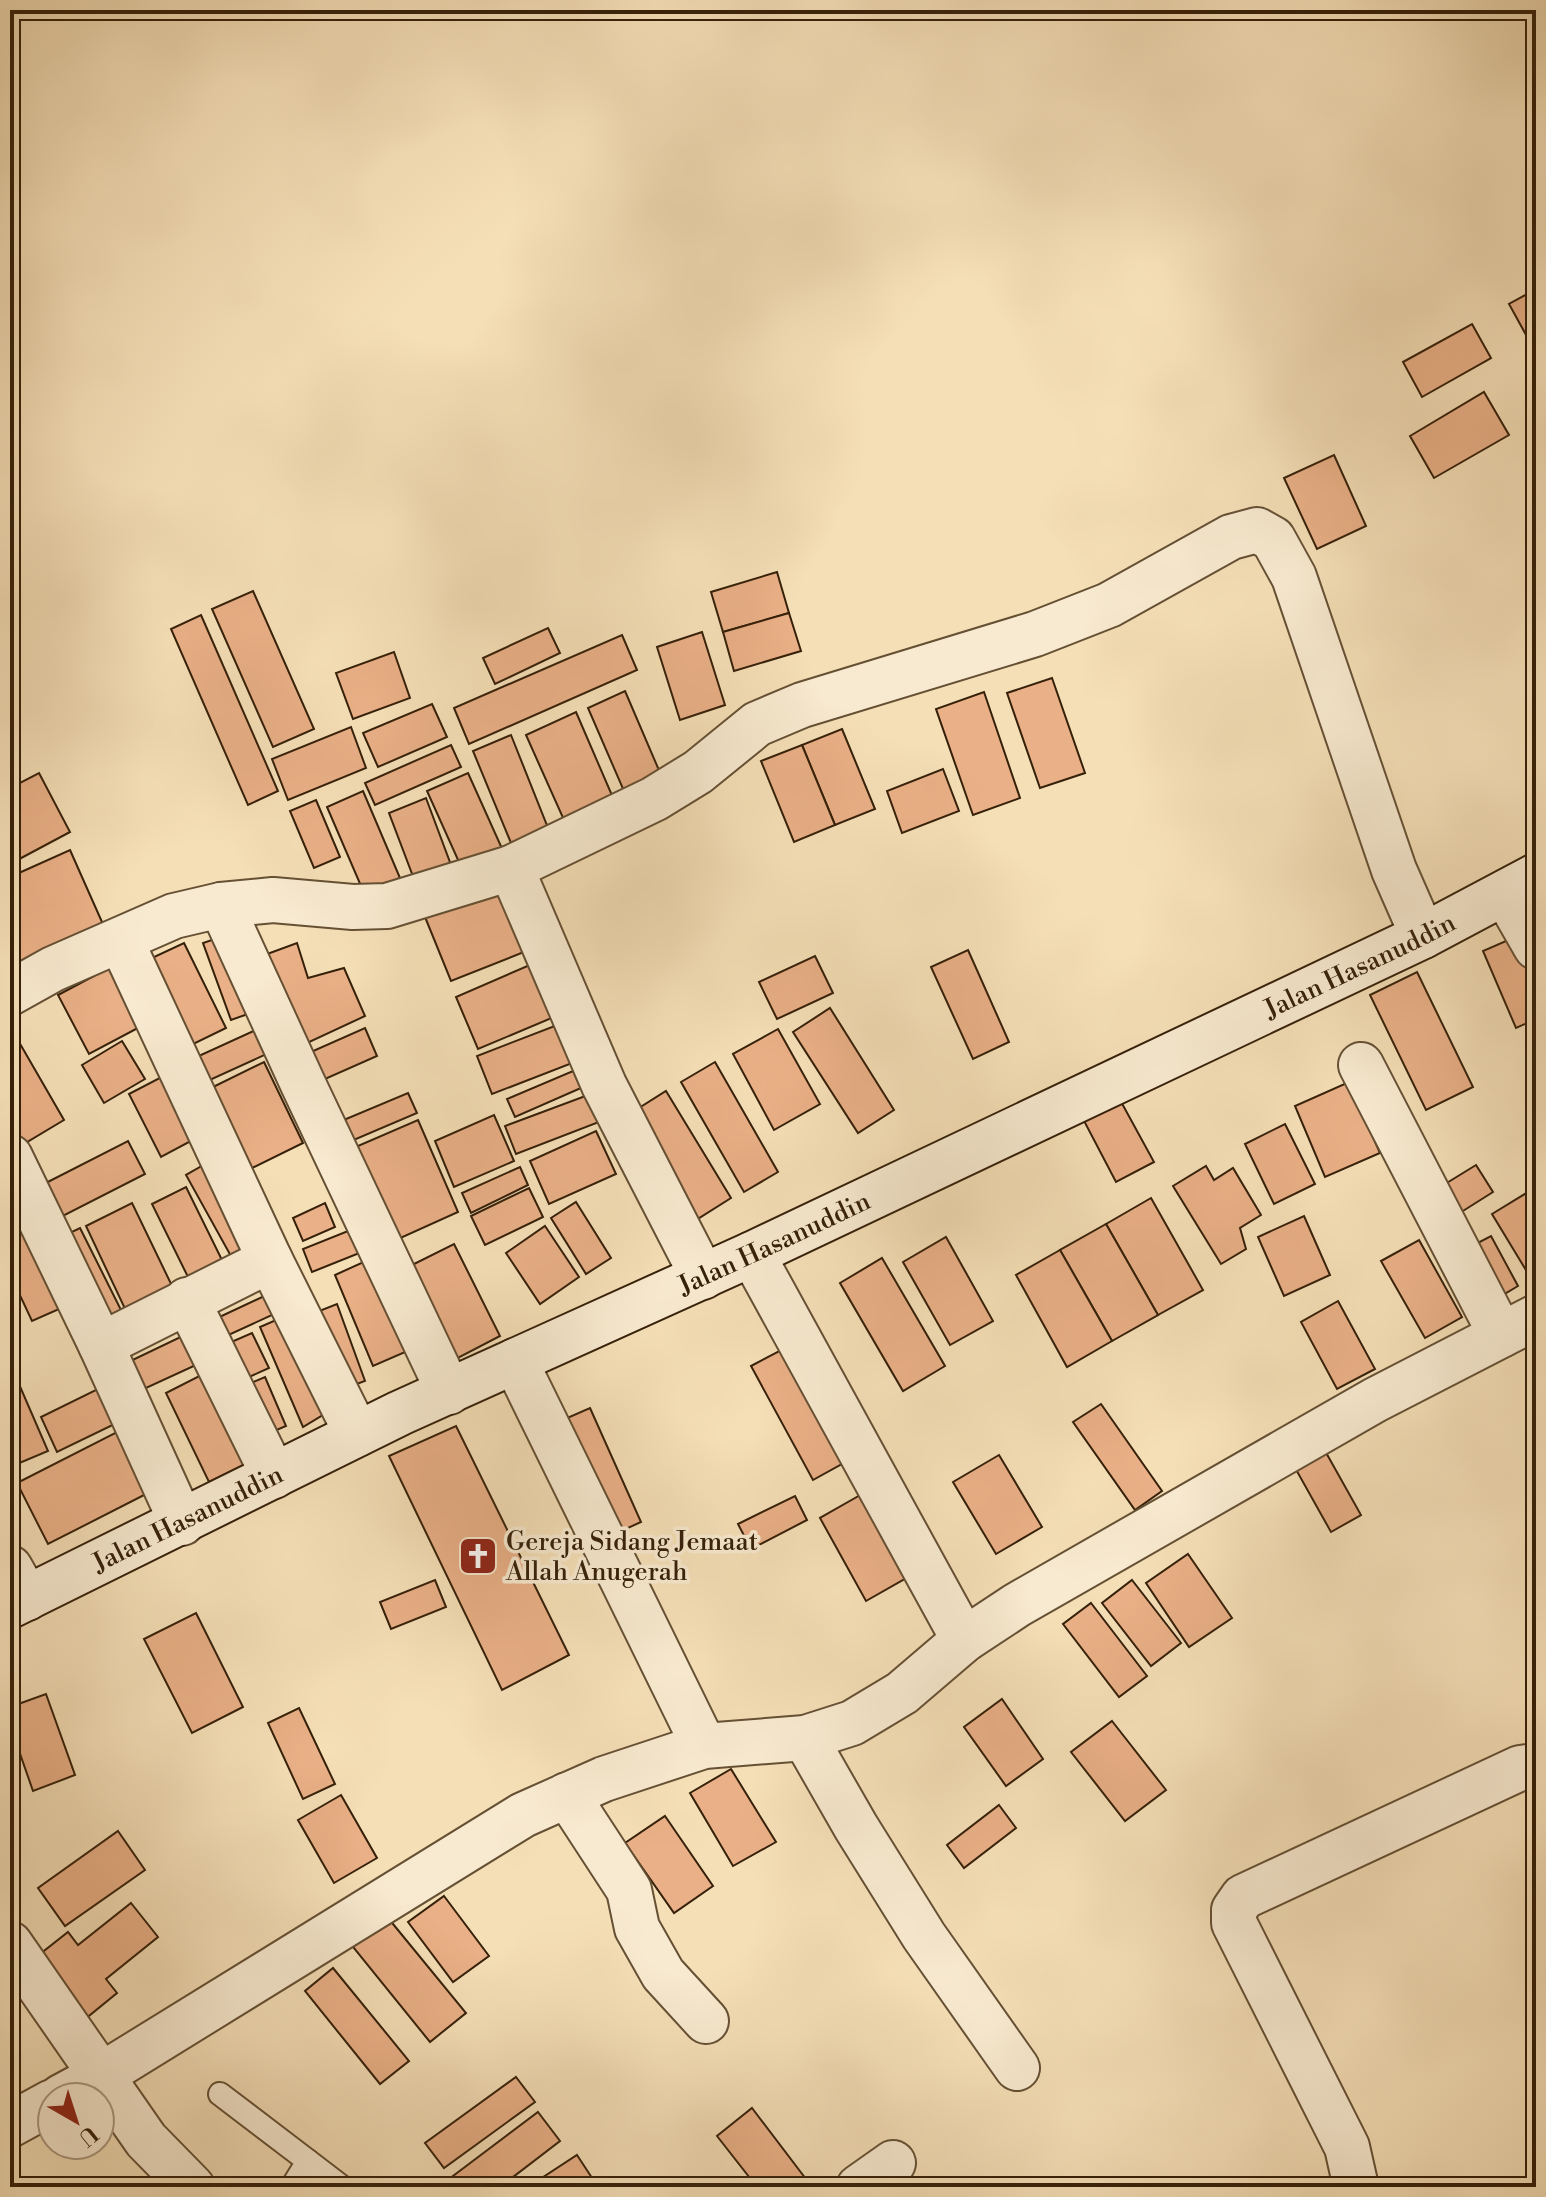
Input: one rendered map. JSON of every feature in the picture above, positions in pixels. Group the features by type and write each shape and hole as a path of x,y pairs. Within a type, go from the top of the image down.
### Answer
{"street":[{"path":"10,993 53,969 174,916 221,905 273,900 353,907 387,906 511,868 654,799 698,772 757,724 802,705 1035,634 1109,605 1231,537 1257,530 1273,539 1294,577 1394,870 1423,936"},
{"path":"511,868 604,1085 703,1277"},
{"path":"1520,884 1536,947"},
{"name":"Jalan Hasanuddin","path":"16,1591 182,1523 357,1434 703,1277 1423,936 1520,884"},
{"path":"221,905 449,1392"},
{"path":"121,941 270,1260 357,1434"},
{"path":"91,2081 523,1815 604,1779 704,1746 805,1738 852,1723 902,1693 964,1640 1017,1605 1375,1400 1518,1326 1361,1065"},
{"path":"10,1157 182,1523"},
{"path":"752,1254 964,1640"},
{"path":"101,1345 270,1260"},
{"path":"187,1300 274,1476"},
{"path":"515,1361 704,1746"},
{"path":"805,1738 924,1936 1017,2068"},
{"path":"1356,2187 1347,2147 1234,1923 1234,1910 1243,1897 1520,1768 1536,1766"},
{"path":"567,1795 629,1890 637,1928 663,1974 706,2021"},
{"path":"10,1944 146,2140 192,2187"},
{"path":"10,2125 36,2111"}],"lane":[{"path":"220,2094 342,2187"},
{"path":"292,2187 308,2161"}],"building":[{"path":"1536,289 1536,341 1531,344 1509,304"},
{"path":"1472,324 1491,358 1422,397 1403,362"},
{"path":"1484,392 1509,435 1434,478 1410,436"},
{"path":"1334,455 1366,526 1317,549 1284,478"},
{"path":"777,572 789,613 723,632 711,592"},
{"path":"253,591 314,729 273,747 212,609"},
{"path":"789,613 801,651 734,671 723,632"},
{"path":"201,615 278,791 248,805 171,629"},
{"path":"548,628 560,653 495,684 483,658"},
{"path":"702,632 725,705 680,720 657,647"},
{"path":"622,635 637,670 469,744 454,708"},
{"path":"394,652 410,698 353,719 336,673"},
{"path":"1052,678 1085,773 1040,788 1007,693"},
{"path":"625,691 664,782 627,798 588,708"},
{"path":"984,692 1020,798 973,815 936,709"},
{"path":"432,704 447,737 378,767 363,733"},
{"path":"576,712 617,807 568,829 526,735"},
{"path":"351,727 366,768 288,800 272,759"},
{"path":"842,729 875,809 835,825 802,745"},
{"path":"511,735 548,828 511,843 473,751"},
{"path":"451,745 461,767 375,805 365,783"},
{"path":"802,745 835,825 794,842 761,761"},
{"path":"943,769 959,811 902,833 887,791"},
{"path":"39,773 70,832 10,864 10,788"},
{"path":"468,773 504,853 463,871 427,791"},
{"path":"363,791 400,878 364,893 327,807"},
{"path":"426,798 451,865 414,879 389,813"},
{"path":"316,800 340,857 314,868 290,811"},
{"path":"70,850 106,931 21,969 10,944 10,877"},
{"path":"503,885 529,950 451,981 425,917"},
{"path":"232,933 259,1010 231,1020 203,943"},
{"path":"1522,934 1536,965 1536,1019 1516,1028 1483,951"},
{"path":"184,943 226,1028 181,1050 139,964"},
{"path":"297,943 308,978 344,968 365,1016 290,1051 251,960"},
{"path":"968,950 1009,1042 973,1059 931,967"},
{"path":"815,956 833,993 777,1019 759,982"},
{"path":"122,961 153,1020 89,1054 58,995"},
{"path":"539,961 561,1014 478,1049 456,997"},
{"path":"1417,972 1473,1087 1426,1110 1370,995"},
{"path":"830,1008 894,1110 858,1133 793,1032"},
{"path":"273,1022 284,1046 201,1084 190,1060"},
{"path":"565,1022 580,1060 492,1094 477,1056"},
{"path":"365,1028 377,1056 307,1087 295,1059"},
{"path":"778,1029 820,1104 774,1130 733,1054"},
{"path":"122,1041 145,1079 104,1103 82,1065"},
{"path":"19,1042 64,1120 17,1148 10,1136 10,1048"},
{"path":"264,1062 303,1143 252,1168 213,1087"},
{"path":"715,1062 778,1172 744,1192 681,1082"},
{"path":"173,1071 204,1134 161,1157 129,1094"},
{"path":"573,1071 581,1088 515,1117 507,1099"},
{"path":"1349,1082 1380,1153 1325,1177 1295,1106"},
{"path":"666,1091 731,1198 696,1220 631,1113"},
{"path":"408,1093 417,1113 342,1145 334,1124"},
{"path":"588,1095 599,1122 516,1154 505,1126"},
{"path":"1119,1098 1154,1162 1116,1182 1082,1117"},
{"path":"494,1115 514,1161 454,1187 435,1141"},
{"path":"418,1120 458,1212 385,1245 344,1152"},
{"path":"1285,1124 1315,1184 1274,1204 1245,1144"},
{"path":"596,1131 616,1174 549,1204 530,1161"},
{"path":"128,1141 145,1174 53,1221 36,1188"},
{"path":"214,1159 260,1243 232,1258 186,1175"},
{"path":"1476,1165 1493,1192 1455,1216 1437,1189"},
{"path":"1206,1166 1214,1180 1233,1168 1261,1215 1240,1228 1246,1249 1221,1264 1173,1186"},
{"path":"520,1167 528,1185 471,1213 462,1193"},
{"path":"186,1187 222,1260 188,1277 152,1204"},
{"path":"529,1188 543,1217 485,1245 471,1216"},
{"path":"1528,1192 1536,1205 1535,1285 1492,1214"},
{"path":"1151,1198 1203,1290 1158,1315 1106,1224"},
{"path":"576,1202 611,1258 586,1274 551,1218"},
{"path":"132,1203 174,1290 127,1313 86,1226"},
{"path":"325,1203 335,1227 303,1241 293,1218"},
{"path":"35,1212 75,1302 32,1321 10,1274 10,1223"},
{"path":"1304,1216 1330,1275 1284,1296 1258,1237"},
{"path":"368,1223 377,1246 312,1272 303,1249"},
{"path":"1106,1224 1158,1315 1112,1341 1060,1250"},
{"path":"545,1226 579,1277 540,1304 506,1253"},
{"path":"80,1228 121,1310 97,1322 55,1240"},
{"path":"1491,1236 1518,1286 1496,1299 1468,1248"},
{"path":"946,1237 993,1321 950,1345 903,1262"},
{"path":"1419,1240 1462,1317 1425,1338 1381,1261"},
{"path":"454,1244 500,1336 454,1360 408,1267"},
{"path":"1060,1250 1112,1341 1067,1367 1016,1275"},
{"path":"379,1255 419,1346 373,1366 335,1275"},
{"path":"882,1258 945,1366 903,1391 840,1283"},
{"path":"277,1290 285,1309 222,1338 213,1320"},
{"path":"1338,1301 1375,1369 1337,1389 1301,1322"},
{"path":"337,1304 365,1381 338,1391 309,1315"},
{"path":"292,1313 331,1410 303,1427 260,1327"},
{"path":"195,1330 209,1359 133,1394 120,1366"},
{"path":"252,1333 269,1368 238,1382 222,1346"},
{"path":"787,1347 849,1460 813,1480 751,1366"},
{"path":"217,1367 260,1457 209,1482 166,1393"},
{"path":"10,1369 48,1451 10,1467"},
{"path":"265,1377 286,1426 258,1438 237,1389"},
{"path":"108,1384 125,1419 57,1452 41,1417"},
{"path":"1101,1404 1162,1491 1135,1510 1073,1422"},
{"path":"590,1408 641,1522 608,1537 558,1422"},
{"name":"Gereja Sidang Jemaat Allah Anugerah","path":"456,1426 569,1655 502,1690 389,1456"},
{"path":"119,1431 150,1492 48,1544 17,1483"},
{"path":"1324,1449 1361,1515 1331,1532 1294,1466"},
{"path":"999,1455 1042,1527 996,1554 953,1482"},
{"path":"862,1494 908,1577 866,1601 820,1518"},
{"path":"795,1496 807,1520 751,1549 738,1524"},
{"path":"1188,1554 1232,1618 1189,1647 1146,1583"},
{"path":"435,1580 446,1607 391,1629 380,1602"},
{"path":"1132,1580 1181,1643 1151,1666 1102,1603"},
{"path":"1091,1603 1147,1676 1119,1697 1063,1624"},
{"path":"196,1613 243,1707 192,1733 144,1639"},
{"path":"46,1694 75,1775 33,1791 10,1725 10,1707"},
{"path":"1002,1699 1043,1759 1006,1786 964,1727"},
{"path":"299,1708 335,1784 303,1799 268,1723"},
{"path":"1112,1721 1166,1790 1125,1821 1071,1752"},
{"path":"731,1769 776,1842 733,1866 690,1793"},
{"path":"341,1795 377,1858 334,1883 298,1820"},
{"path":"999,1805 1016,1828 964,1868 947,1845"},
{"path":"665,1816 713,1886 674,1913 625,1843"},
{"path":"118,1831 145,1870 65,1926 38,1888"},
{"path":"444,1896 489,1956 453,1982 408,1922"},
{"path":"131,1903 158,1937 106,1979 117,1993 79,2024 30,1962 68,1932 78,1945"},
{"path":"384,1913 466,2013 430,2042 349,1942"},
{"path":"333,1968 409,2061 380,2084 305,1991"},
{"path":"516,2077 535,2102 444,2168 425,2143"},
{"path":"752,2108 812,2187 757,2187 717,2136"},
{"path":"538,2112 560,2141 500,2187 460,2187 453,2176"},
{"path":"577,2155 596,2184 592,2187 528,2187"}],"place":[{"name":"Gereja Sidang Jemaat Allah Anugerah","path":"478,1556"}]}
